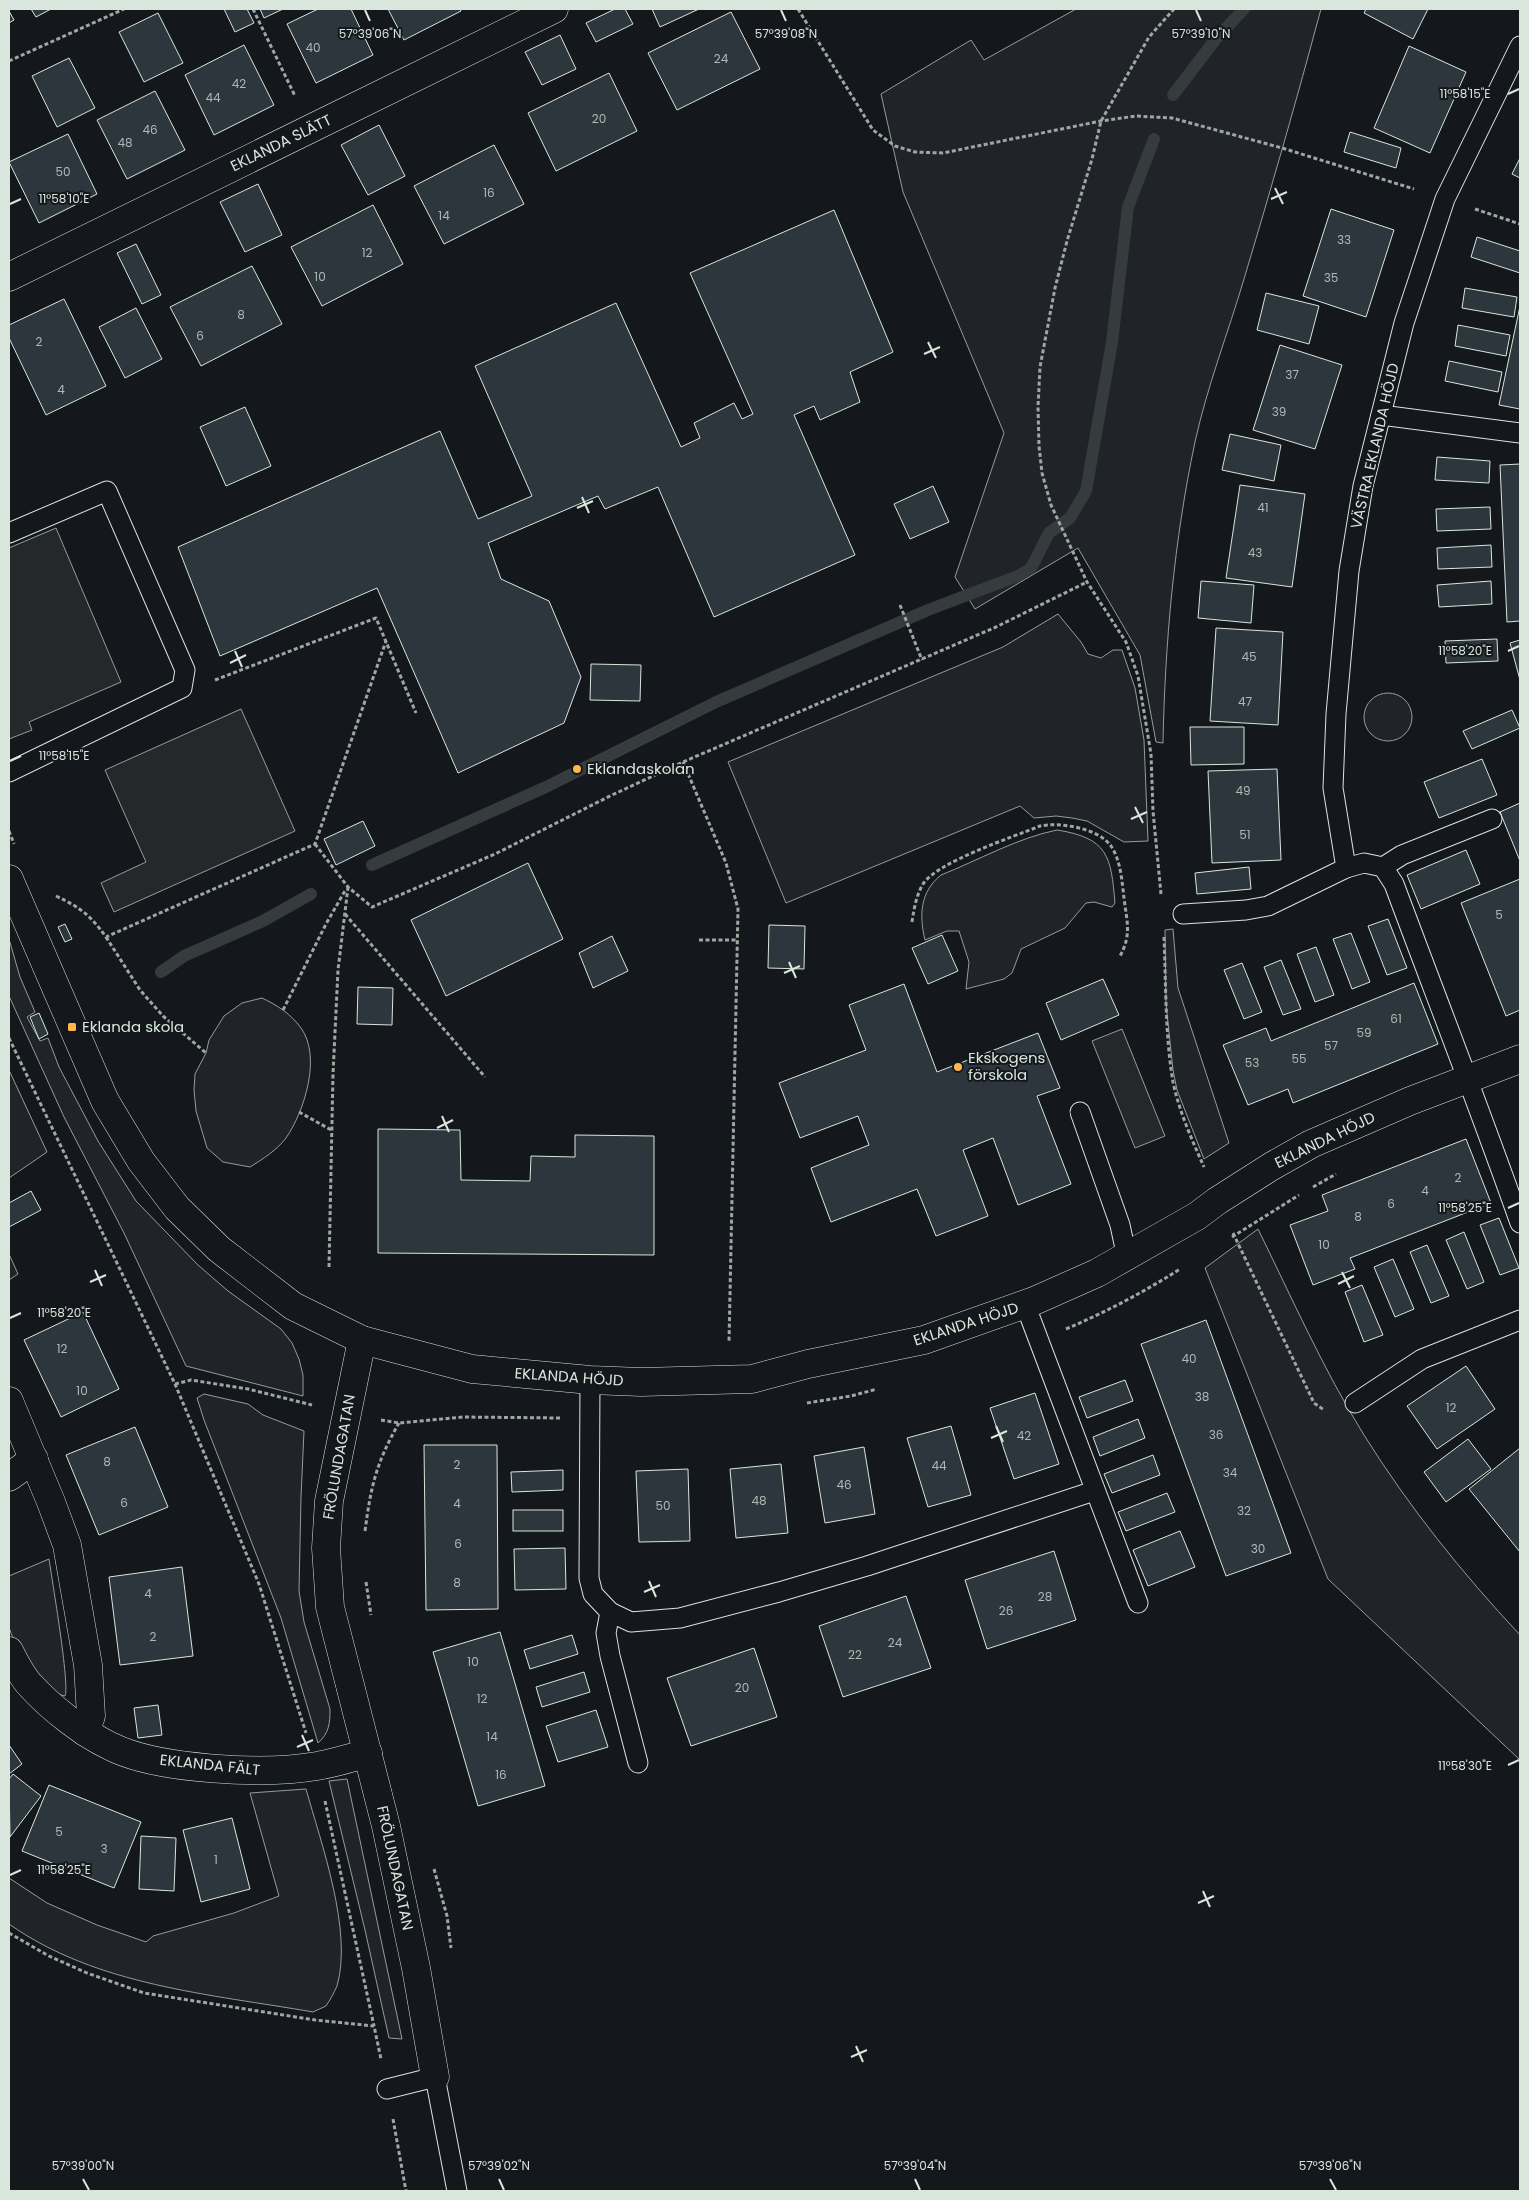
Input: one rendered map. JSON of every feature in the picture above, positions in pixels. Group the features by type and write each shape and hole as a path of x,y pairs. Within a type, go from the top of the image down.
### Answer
{"street":[{"name":"EKLANDA SLÄTT","path":"9,277 554,9"},
{"path":"9,879 105,1101 141,1161 177,1208 219,1248 293,1306 362,1340"},
{"name":"EKLANDA HÖJD","path":"362,1340 472,1369 590,1380 641,1382 752,1379 808,1364 924,1340 1025,1304 1097,1273 1127,1258 1197,1216 1217,1201 1311,1144 1410,1100 1520,1060"},
{"name":"FRÖLUNDAGATAN","path":"362,1340 329,1501 326,1548 330,1607 388,1835 435,2078"},
{"path":"9,1401 34,1459 67,1545 88,1674 91,1716 85,1732"},
{"path":"9,1477 34,1459"},
{"name":"EKLANDA FÄLT","path":"9,1651 30,1686 85,1732 110,1747 163,1762 246,1771 316,1766 368,1753"}],"lane":[{"name":"VÄSTRA EKLANDA HÖJD","path":"1346,868 1333,788 1336,714 1349,571 1363,486 1404,323 1445,199 1520,46"},
{"path":"1382,416 1520,433"},
{"path":"9,533 107,491 185,670 182,688 9,772"},
{"path":"1183,914 1246,910 1268,906 1346,868 1364,863 1384,867 1402,855 1492,819"},
{"path":"1384,867 1394,884 1468,1080 1482,1112 1520,1222"},
{"path":"1080,1112 1120,1225 1127,1258"},
{"path":"1025,1304 1040,1339 1094,1491 1138,1603"},
{"path":"1355,1403 1422,1360 1520,1320"},
{"path":"590,1380 589,1578 593,1594 610,1612 631,1622 680,1618 779,1592 867,1566 1094,1491"},
{"path":"610,1612 606,1634 610,1656 638,1763"},
{"path":"387,2089 435,2078"},
{"name":"FRÖLUNDAGATAN","path":"435,2078 457,2191"}],"path":[{"path":"9,61 124,9"},
{"path":"253,9 311,128"},
{"path":"798,9 873,130 895,146 915,152 943,153 1101,121 1136,116 1172,118 1291,151 1520,224"},
{"path":"1161,895 1153,811 1151,754 1138,676 1126,642 1087,582 1051,505 1042,472 1038,408 1040,367 1053,297 1067,240 1092,160 1101,121 1149,37 1174,9"},
{"path":"315,844 348,886 372,908 495,854 612,795 683,762 922,660 1029,612 1087,582"},
{"path":"900,605 922,660"},
{"path":"185,670 210,682 376,618 416,712"},
{"path":"106,937 315,844 386,641"},
{"path":"683,762 726,863 735,890 738,909 728,1347 734,1347"},
{"path":"912,922 914,907 924,883 940,869 1040,826 1063,825 1083,829 1099,837 1110,845 1117,859 1128,931 1127,944 1119,958"},
{"path":"9,832 16,848"},
{"path":"329,1267 338,970 348,886"},
{"path":"283,1010 326,924 348,886"},
{"path":"20,906 52,894 73,904 91,916 140,990 164,1016 206,1053"},
{"path":"345,914 486,1077"},
{"path":"1163,932 1170,1056 1174,1083 1192,1140 1217,1201 1314,1403 1327,1412 1355,1403"},
{"path":"698,940 737,940"},
{"path":"9,1038 176,1384 258,1584 316,1766 374,2026"},
{"path":"299,1112 333,1131"},
{"path":"1197,1173 1212,1163"},
{"path":"176,1384 191,1380 248,1389 346,1414"},
{"path":"365,1534 374,1475 384,1448 399,1423"},
{"path":"366,1580 372,1620"},
{"path":"434,1868 447,1916 451,1954"},
{"path":"9,1933 49,1956 87,1973 144,1993 315,2020"},
{"path":"400,2153 406,2191"}],"shaded area":[{"path":"1076,9 1321,9 1274,178 1195,442 1176,554 1168,630 1163,743 1156,742 1140,655 1078,548 975,609 955,577 1004,433 903,192 881,94 971,40 984,60"},
{"path":"56,528 121,682 29,722 32,730 9,739 9,548"},
{"path":"1058,614 1081,642 1088,654 1101,658 1113,650 1122,650 1135,688 1144,740 1148,841 1124,842 1087,821 1056,816 1034,818 1020,806 786,903 728,762 1003,647"},
{"path":"1383,693 1393,693 1405,700 1412,712 1412,722 1405,734 1393,741 1383,741 1375,737 1368,730 1364,722 1364,712 1368,704 1375,697"},
{"path":"241,709 295,831 114,912 101,883 146,862 105,770"},
{"path":"1057,830 1087,838 1097,844 1104,852 1111,873 1115,903 1112,907 1094,902 1086,903 1065,928 1021,949 1012,973 1004,979 966,989 969,962 959,931 947,931 925,940 922,913 925,896 929,889 941,875 1027,838"},
{"path":"1173,929 1178,988 1229,1143 1204,1159 1177,1090 1173,1070 1166,1004 1165,930"},
{"path":"9,939 20,977 35,1012 27,1017 40,1041 48,1038 59,1067 98,1141 136,1201 198,1265 228,1291 281,1329 292,1343 299,1359 303,1375 303,1396 186,1366 124,1233 64,1117 9,996"},
{"path":"262,998 283,1010 301,1028 307,1040 310,1054 310,1069 304,1099 293,1127 286,1138 274,1150 250,1167 223,1162 207,1148 196,1111 195,1074 206,1053 209,1040 224,1016 242,1003"},
{"path":"1122,1029 1165,1136 1135,1148 1092,1041"},
{"path":"9,1070 47,1152 9,1178"},
{"path":"1258,1229 1335,1385 1381,1462 1437,1539 1477,1588 1520,1635 1520,1760 1328,1579 1205,1268"},
{"path":"9,1254 18,1274 9,1280"},
{"path":"204,1394 248,1404 263,1415 304,1431 299,1591 304,1622 330,1709 328,1728 325,1736 318,1743 281,1618 204,1420 197,1398"},
{"path":"49,1559 63,1653 65,1696 49,1687 31,1667 16,1644 9,1626 9,1576"},
{"path":"347,1779 402,2039 389,2038 329,1781"},
{"path":"306,1789 327,1861 338,1914 341,1940 341,1964 337,1986 326,2006 313,2012 195,1993 155,1985 117,1974 79,1961 43,1945 9,1924 9,1878 47,1903 97,1925 146,1942 153,1936 234,1913 279,1896 250,1793"}],"building":[{"path":"31,9 51,9 36,17"},
{"path":"224,9 247,9 254,23 235,32"},
{"path":"260,9 283,9 264,18"},
{"path":"318,9 351,9 373,55 316,83 287,24"},
{"path":"388,9 460,9 461,11 404,40"},
{"path":"615,9 625,9 633,24 596,42 586,23"},
{"path":"652,9 699,9 660,27"},
{"path":"1366,9 1428,9 1413,39 1364,13"},
{"path":"9,11 14,20 9,23"},
{"path":"731,12 760,69 677,110 648,53"},
{"path":"158,13 183,63 144,82 119,32"},
{"path":"560,35 576,69 542,85 525,52"},
{"path":"244,45 274,105 214,135 185,75"},
{"path":"1409,46 1466,72 1430,153 1374,128"},
{"path":"69,58 95,108 57,127 32,76"},
{"path":"609,73 637,131 556,171 528,113"},
{"path":"155,91 185,150 127,179 97,120"},
{"path":"379,125 405,176 368,195 341,145"},
{"path":"1350,132 1401,148 1396,168 1344,152"},
{"path":"68,134 97,194 39,223 9,162"},
{"path":"494,145 524,204 444,244 414,186"},
{"path":"1520,158 1520,178 1512,174"},
{"path":"258,184 282,235 245,252 220,202"},
{"path":"373,205 403,264 322,306 291,247"},
{"path":"1331,209 1394,230 1366,317 1303,296"},
{"path":"834,210 893,352 850,372 860,402 820,420 814,406 794,415 855,555 714,617 658,487 605,509 598,496 488,543 501,579 549,601 581,677 564,723 458,773 377,588 220,656 178,547 440,431 478,519 532,496 475,366 616,303 681,447 700,438 694,423 734,403 742,419 753,414 690,273"},
{"path":"1477,237 1520,251 1520,273 1471,257"},
{"path":"136,244 161,295 142,304 117,253"},
{"path":"252,266 282,324 201,366 170,307"},
{"path":"1465,288 1517,297 1514,317 1462,308"},
{"path":"1266,293 1319,306 1309,344 1257,330"},
{"path":"64,299 106,386 46,415 9,338 9,325"},
{"path":"1520,306 1520,409 1499,405"},
{"path":"136,308 162,359 125,378 99,327"},
{"path":"1458,325 1510,335 1506,356 1455,346"},
{"path":"1280,345 1342,365 1315,449 1253,430"},
{"path":"1449,361 1502,372 1498,392 1445,381"},
{"path":"245,407 271,466 226,486 200,427"},
{"path":"1230,434 1281,445 1274,481 1222,470"},
{"path":"1437,457 1490,461 1489,483 1435,480"},
{"path":"1520,464 1520,621 1507,622 1500,465"},
{"path":"1240,485 1305,494 1292,587 1226,578"},
{"path":"933,486 949,522 910,539 894,504"},
{"path":"1490,507 1491,529 1437,531 1436,509"},
{"path":"1491,545 1492,567 1438,569 1437,548"},
{"path":"1201,581 1254,585 1251,623 1198,618"},
{"path":"1491,581 1492,604 1439,607 1437,585"},
{"path":"1216,628 1283,632 1278,725 1210,721"},
{"path":"1497,639 1498,661 1446,663 1445,641"},
{"path":"1520,640 1520,680 1510,643"},
{"path":"591,664 641,665 640,701 590,700"},
{"path":"1512,710 1520,728 1472,749 1463,731"},
{"path":"1190,727 1244,727 1244,764 1191,765"},
{"path":"1482,759 1497,795 1439,818 1424,782"},
{"path":"1277,769 1281,860 1212,863 1208,771"},
{"path":"1520,803 1520,861 1500,812"},
{"path":"363,821 375,846 336,865 324,839"},
{"path":"1466,850 1480,884 1421,909 1407,875"},
{"path":"528,863 563,939 446,996 411,920"},
{"path":"1249,867 1251,889 1197,894 1195,873"},
{"path":"1520,879 1520,1010 1506,1016 1461,903"},
{"path":"1388,919 1407,968 1387,975 1368,926"},
{"path":"65,924 72,939 65,942 58,927"},
{"path":"769,925 805,926 804,969 768,968"},
{"path":"1351,933 1370,982 1352,989 1333,939"},
{"path":"942,935 958,971 928,984 912,948"},
{"path":"612,936 628,971 593,988 579,953"},
{"path":"1316,947 1334,995 1315,1002 1297,954"},
{"path":"1281,960 1301,1009 1283,1015 1264,967"},
{"path":"1242,963 1262,1012 1244,1019 1224,970"},
{"path":"1103,979 1119,1015 1061,1040 1046,1003"},
{"path":"1414,983 1438,1044 1293,1103 1288,1089 1248,1105 1223,1045 1266,1028 1271,1041"},
{"path":"904,984 937,1072 1038,1033 1060,1088 1037,1096 1071,1184 1018,1205 993,1138 963,1150 988,1216 936,1236 917,1189 831,1222 811,1168 869,1145 858,1116 800,1138 779,1083 866,1050 849,1005"},
{"path":"358,987 393,988 392,1025 357,1024"},
{"path":"39,1013 48,1034 39,1039 30,1017"},
{"path":"378,1129 460,1130 461,1180 530,1181 531,1156 575,1157 575,1135 654,1136 654,1255 378,1253"},
{"path":"1466,1139 1491,1203 1350,1258 1355,1269 1313,1285 1290,1225 1328,1211 1322,1195"},
{"path":"31,1191 41,1210 9,1227 9,1203"},
{"path":"1499,1218 1519,1268 1500,1275 1480,1225"},
{"path":"1464,1232 1484,1282 1467,1289 1446,1240"},
{"path":"1427,1245 1449,1296 1431,1303 1410,1252"},
{"path":"1393,1259 1414,1309 1395,1317 1374,1267"},
{"path":"1362,1285 1383,1335 1364,1342 1345,1292"},
{"path":"83,1312 119,1389 61,1417 24,1340"},
{"path":"1206,1320 1291,1553 1226,1576 1141,1344"},
{"path":"1466,1366 1495,1409 1437,1449 1407,1406"},
{"path":"1125,1380 1133,1401 1087,1418 1079,1397"},
{"path":"1035,1393 1059,1464 1014,1479 990,1408"},
{"path":"1138,1419 1145,1438 1100,1456 1093,1437"},
{"path":"951,1426 971,1495 928,1507 907,1438"},
{"path":"135,1427 168,1507 99,1535 66,1455"},
{"path":"1468,1439 1491,1469 1446,1502 1424,1472"},
{"path":"424,1445 497,1445 498,1609 426,1610"},
{"path":"864,1447 875,1514 825,1523 814,1456"},
{"path":"1520,1448 1520,1552 1469,1489"},
{"path":"1153,1455 1160,1475 1112,1493 1104,1474"},
{"path":"781,1464 788,1533 736,1538 730,1469"},
{"path":"688,1469 690,1541 639,1542 636,1471"},
{"path":"563,1470 563,1490 512,1492 511,1472"},
{"path":"1167,1493 1175,1512 1126,1531 1118,1512"},
{"path":"513,1510 563,1510 563,1531 513,1531"},
{"path":"1180,1531 1195,1567 1148,1586 1133,1550"},
{"path":"565,1548 566,1589 515,1590 514,1549"},
{"path":"1054,1551 1076,1620 987,1649 965,1580"},
{"path":"182,1567 193,1656 120,1665 109,1577"},
{"path":"906,1596 931,1668 843,1697 819,1626"},
{"path":"500,1632 545,1786 478,1806 433,1652"},
{"path":"572,1635 578,1654 530,1669 524,1650"},
{"path":"754,1648 777,1717 691,1746 667,1678"},
{"path":"584,1672 590,1692 542,1707 536,1687"},
{"path":"158,1705 162,1735 138,1738 134,1708"},
{"path":"596,1710 608,1747 558,1762 546,1726"},
{"path":"9,1745 22,1764 9,1774"},
{"path":"13,1774 41,1796 10,1837 9,1779"},
{"path":"49,1785 141,1822 114,1888 22,1851"},
{"path":"232,1818 250,1889 201,1902 183,1830"},
{"path":"141,1836 176,1838 174,1891 139,1889"}],"waterway":[{"path":"1173,95 1215,40 1244,9"},
{"path":"372,865 546,787 716,702 928,610 1020,575 1031,568 1049,533 1070,518 1086,491 1112,342 1128,207 1154,139"},
{"path":"161,972 184,956 263,921 311,894"}],"place":[{"name":"Eklandaskolan","path":"577,769"},
{"name":"Eklanda skola","path":"72,1027"},
{"name":"Ekskogens förskola","path":"958,1067"}]}
